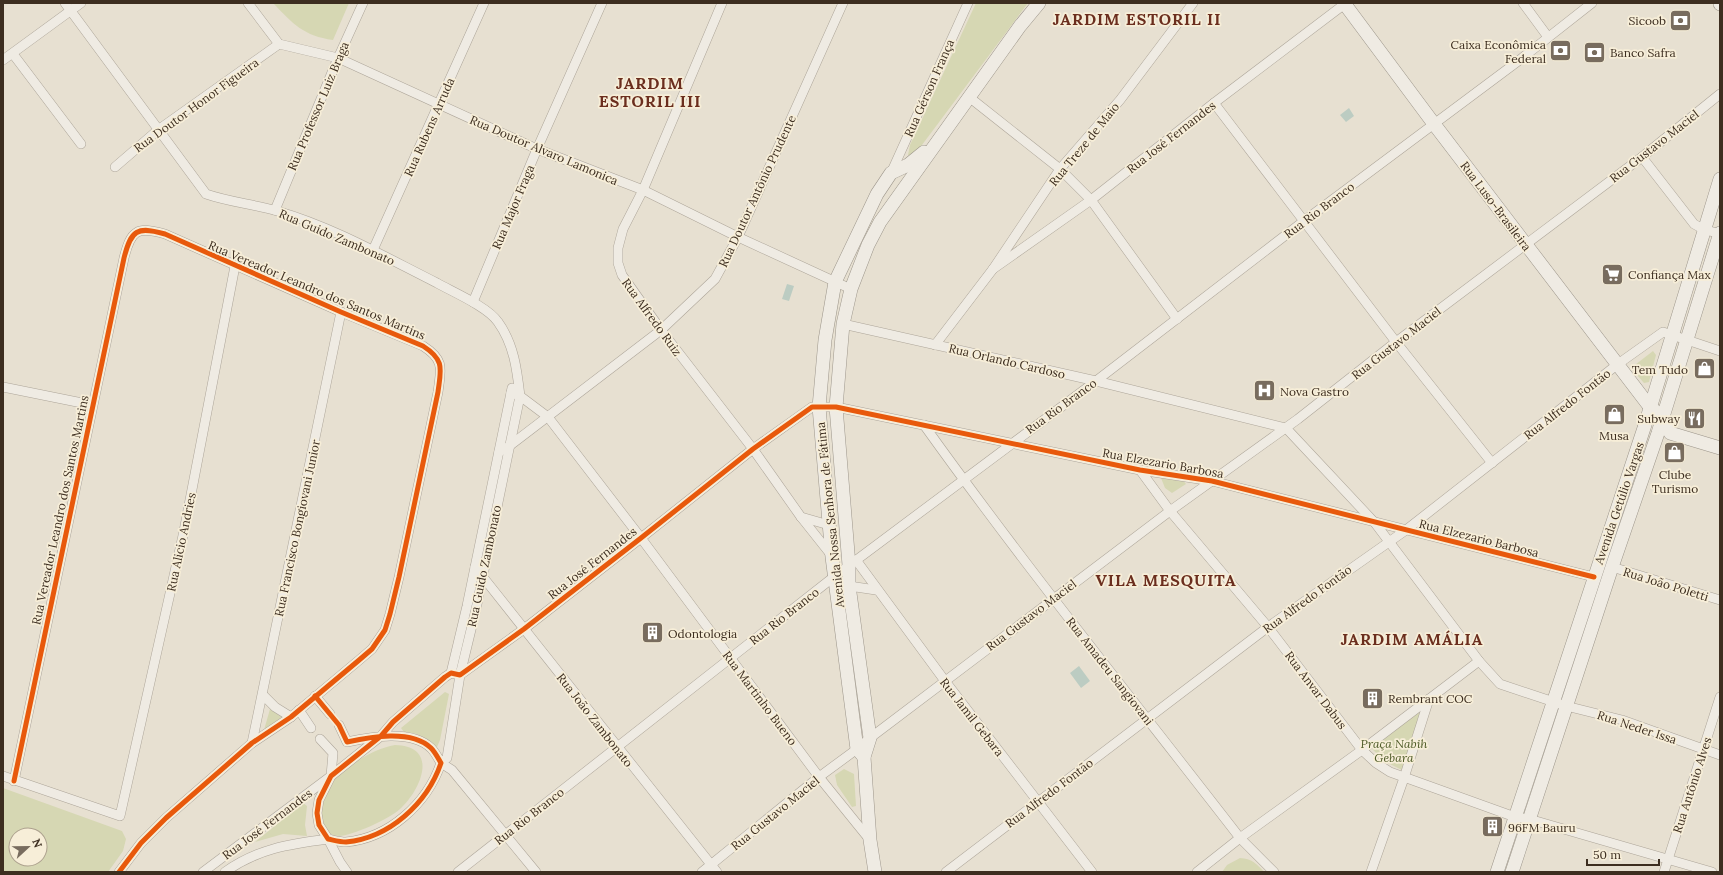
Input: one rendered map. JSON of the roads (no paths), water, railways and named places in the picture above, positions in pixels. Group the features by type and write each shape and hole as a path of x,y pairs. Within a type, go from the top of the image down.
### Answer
{"street":[{"path":"3,60 13,54 68,7 81,3"},
{"path":"248,3 279,44"},
{"name":"Rua Professor Luiz Braga","path":"275,210 338,58 363,3"},
{"name":"Rua Rubens Arruda","path":"373,250 484,3"},
{"name":"Rua Major Fraga","path":"473,302 537,149 602,3"},
{"name":"Rua Alfredo Ruiz","path":"722,3 643,190 623,229 618,248 618,263 622,275 661,330 753,449 801,517"},
{"name":"Rua Doutor Antônio Prudente","path":"499,452 548,417 661,330 715,279 738,237 843,3"},
{"name":"Rua Gérson França","path":"894,172 968,3"},
{"name":"Avenida Nossa Senhora de Fátima","path":"861,753 870,738 849,586 852,563 836,406 843,324 851,290 868,245 880,222 1020,26 1039,3"},
{"name":"Rua Treze de Maio","path":"935,345 993,269 1060,169 1120,100 1193,3"},
{"name":"Rua José Fernandes","path":"993,269 1091,200 1214,103 1345,3"},
{"name":"Rua Luso-Brasileira","path":"1345,3 1434,124 1650,407 1663,417"},
{"path":"1523,3 1548,37"},
{"name":"Rua Rio Branco","path":"458,872 835,576 1011,443 1096,381 1592,3"},
{"name":"Rua Guido Zambonato","path":"68,7 206,194 230,202 275,210 302,219 373,250 473,302 497,320 509,341 516,367 515,394 508,447 475,567 472,608"},
{"name":"Rua Doutor Alvaro Lamonica","path":"279,44 338,58 537,149 643,190 851,290"},
{"name":"Rua Doutor Honor Figueira","path":"114,167 158,130 279,44"},
{"path":"13,54 81,144"},
{"name":"Rua Gustavo Maciel","path":"870,738 1053,598 1170,511 1286,428 1396,342 1642,157 1719,95"},
{"path":"969,97 1060,169 1091,200 1177,319"},
{"path":"1214,103 1396,342 1492,463"},
{"name":"Avenida Nossa Senhora de Fátima","path":"875,872 870,840 861,753 832,557 819,407 825,340 835,282 877,194 894,172 915,160 938,141"},
{"path":"1642,157 1694,224 1703,229 1720,234 1663,417 1664,433"},
{"path":"894,172 907,185"},
{"name":"Avenida Getúlio Vargas","path":"1497,872 1552,702 1644,428 1703,229 1720,179"},
{"name":"Rua Vereador Leandro dos Santos Martins","path":"14,781 92,404 127,244 132,235 142,230 165,234 235,266 422,346 434,353 439,362 441,371 438,392 399,577 385,630 372,649 291,717 252,743 166,818 140,843 119,872"},
{"path":"1020,230 1030,242"},
{"name":"Rua Alicio Andries","path":"14,781 120,816 184,531 235,266"},
{"name":"Rua Francisco Bongiovani Junior","path":"252,743 341,312"},
{"name":"Rua Orlando Cardoso","path":"843,324 1096,381 1286,428"},
{"name":"Rua Alfredo Fontão","path":"946,872 1037,801 1148,719 1268,627 1389,540 1406,530 1618,364 1663,332 1671,336"},
{"path":"1671,336 1720,351"},
{"path":"3,387 92,404"},
{"name":"Rua Guido Zambonato","path":"441,763 447,758 456,674 472,608 483,577 496,492 499,452 515,394"},
{"name":"Rua Martinho Bueno","path":"515,394 548,417 641,538 819,777 870,840"},
{"name":"Rua Elzezario Barbosa","path":"819,407 836,406 1140,470 1212,481 1594,577"},
{"name":"Rua José Fernandes","path":"203,872 331,776 381,736 393,722 445,677 456,674 524,629 753,449 812,407 819,407"},
{"name":"Rua Amadeu Sangiovani","path":"924,425 1053,598 1240,838 1274,872"},
{"name":"Rua Neder Issa","path":"1286,428 1375,523 1479,660 1500,684 1552,702 1622,720 1720,755"},
{"path":"1644,428 1720,448"},
{"name":"Avenida Getúlio Vargas","path":"1512,872 1612,567 1664,433"},
{"name":"Rua Anvar Dabus","path":"1140,470 1170,511 1268,627 1362,750 1376,763 1390,772 1404,778 1515,818 1529,819 1712,872"},
{"path":"801,517 829,525"},
{"path":"801,517 832,557"},
{"name":"Rua Jamil Gebara","path":"852,563 876,590 1092,872"},
{"name":"Rua João Zambonato","path":"475,567 714,869"},
{"name":"Rua João Poletti","path":"1612,567 1720,600"},
{"path":"849,586 876,590"},
{"path":"1197,872 1240,838 1362,750 1479,660"},
{"path":"263,695 276,707 291,717"},
{"path":"315,696 330,714"},
{"name":"Rua Antônio Alves","path":"1664,872 1720,697"},
{"path":"1371,872 1404,778 1429,699"},
{"path":"299,710 311,728"},
{"path":"339,725 347,742"},
{"path":"331,776 333,753 347,742 381,736 393,736 418,740 431,748 441,763 452,770 536,872"},
{"path":"320,739 333,753"},
{"name":"Rua Gustavo Maciel","path":"702,872 714,869 819,777 861,753"},
{"name":"Rua José Fernandes","path":"231,870 269,849 328,839 344,842 366,838 381,832 392,826 407,814 429,788 441,763"},
{"path":"3,776 14,781"},
{"name":"Rua José Fernandes","path":"328,839 319,825 317,813 319,800 331,776"},
{"path":"328,839 340,862 348,872"},
{"path":"1210,872 1211,861"}],"place":[{"name":"Sicoob","path":"1681,20"},
{"name":"Caixa Econômica Federal","path":"1561,51"},
{"name":"Banco Safra","path":"1595,52"},
{"name":"Confiança Max","path":"1613,274"},
{"name":"Tem Tudo","path":"1704,369"},
{"name":"Nova Gastro","path":"1264,391"},
{"name":"Musa","path":"1614,414"},
{"name":"Subway","path":"1695,418"},
{"name":"Clube Turismo","path":"1675,453"},
{"name":"Odontologia","path":"653,633"},
{"name":"Rembrant COC","path":"1373,698"},
{"name":"96FM Bauru","path":"1492,827"}],"district":[{"name":"JARDIM ESTORIL II","path":"1137,19"},
{"name":"JARDIM ESTORIL III","path":"650,92"},
{"name":"VILA MESQUITA","path":"1166,580"},
{"name":"JARDIM AMÁLIA","path":"1412,639"}],"park label":[{"name":"Praça Nabih Gebara","path":"1394,750"}]}
